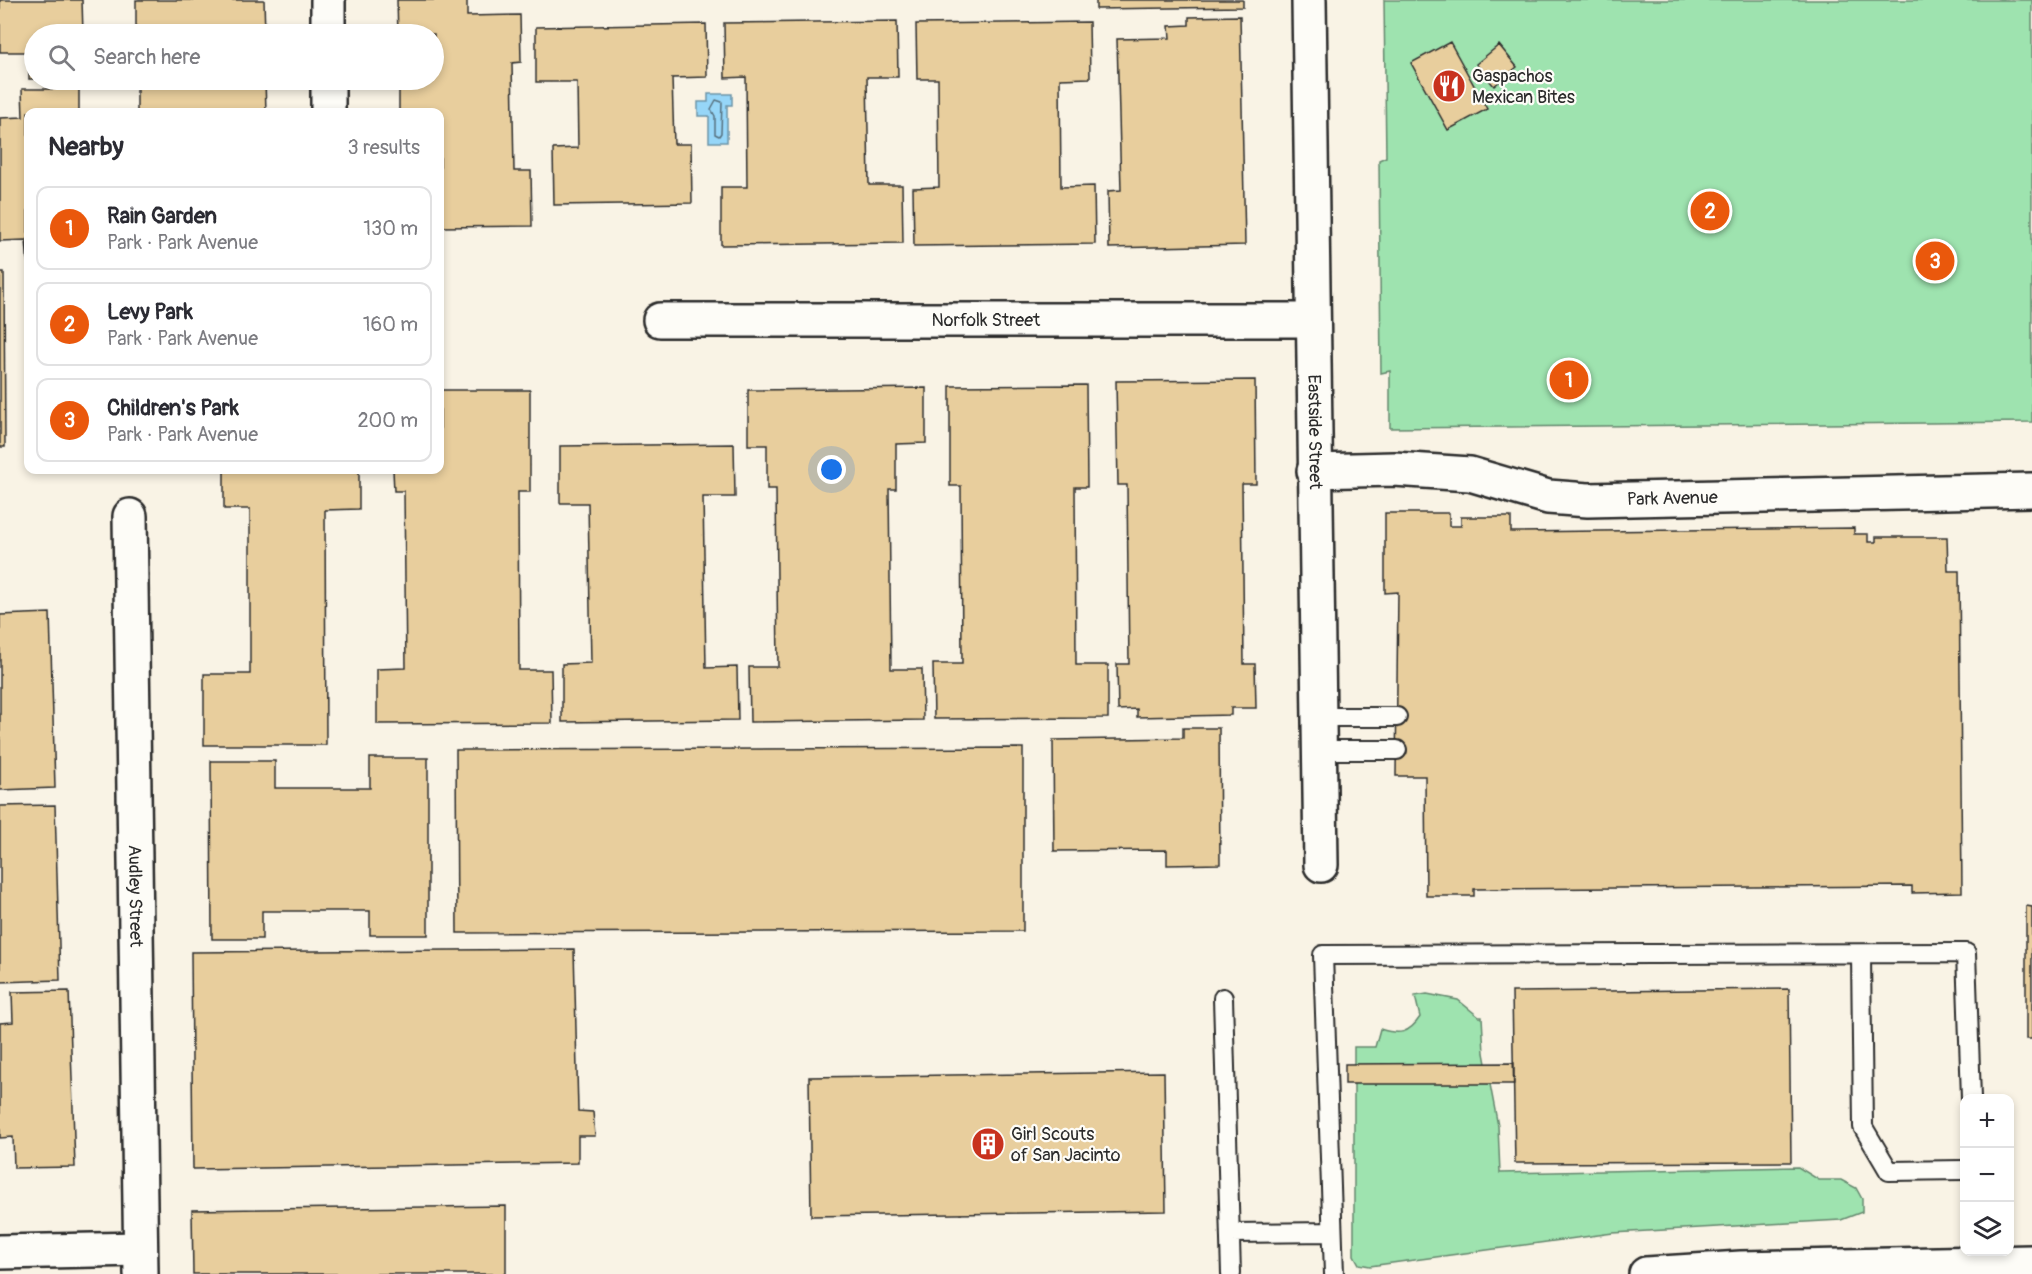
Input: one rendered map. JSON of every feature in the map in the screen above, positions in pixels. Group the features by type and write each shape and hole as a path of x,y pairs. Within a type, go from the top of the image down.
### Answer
{"street":[{"path":"328,0 328,24"},
{"name":"Eastside Street","path":"1309,0 1321,865"},
{"path":"328,90 328,108"},
{"name":"Norfolk Street","path":"660,320 1312,320"},
{"name":"Park Avenue","path":"1314,471 1394,469 1461,473 1548,497 1588,500 2032,490"},
{"name":"Audley Street","path":"130,516 141,1261"},
{"path":"0,1252 141,1261"},
{"path":"1646,1274 1741,1268 2032,1262"}],"lane":[{"path":"1318,717 1397,717"},
{"path":"1319,750 1397,750"},
{"path":"1334,1274 1323,955 1966,953 1971,1094"},
{"path":"1861,955 1863,1127 1889,1171 1960,1170"},
{"path":"1223,998 1231,1274"},
{"path":"1230,1233 1332,1232"}],"green space":[{"path":"1384,0 2032,0 2032,422 1390,428 1390,371 1381,373 1379,160 1386,157"},
{"path":"1427,994 1458,1000 1482,1017 1484,1053 1498,1126 1500,1173 1798,1167 1819,1180 1841,1180 1856,1188 1862,1199 1862,1212 1841,1220 1613,1233 1370,1266 1359,1264 1354,1255 1354,1047 1375,1047 1380,1029 1393,1032 1408,1030 1420,1017 1415,996"}],"water":[{"path":"708,94 732,94 732,105 727,105 727,142 709,142 709,116 698,116 698,102 708,102"}],"building":[{"path":"0,0 82,0 83,24 24,24 24,52 0,52"},
{"path":"136,0 264,0 265,24 136,24"},
{"path":"397,0 467,0 467,16 520,15 521,62 512,63 514,171 531,171 532,226 444,227 444,108 399,108 399,90 444,90 444,24 398,24"},
{"path":"1096,0 1243,0 1243,7 1096,9"},
{"path":"1240,16 1245,245 1109,248 1108,191 1121,190 1117,39 1170,38 1169,26 1189,25 1189,17"},
{"path":"897,21 898,77 867,77 869,185 902,185 903,243 721,245 721,187 747,187 746,77 725,78 724,23"},
{"path":"1089,22 1090,78 1060,79 1061,187 1094,186 1095,244 914,246 913,188 939,187 938,79 917,79 916,24"},
{"path":"706,24 707,77 672,78 674,144 691,144 692,203 554,205 553,149 578,148 577,82 536,82 536,27"},
{"name":"Gaspachos Mexican Bites","path":"1450,42 1487,109 1448,130 1411,63"},
{"path":"1499,45 1517,67 1494,86 1476,64"},
{"path":"22,89 79,90 79,108 24,108 24,240 0,241 0,118 23,117"},
{"path":"137,90 265,90 266,108 137,108"},
{"path":"0,272 4,272 5,447 0,447"},
{"path":"1255,380 1256,484 1242,484 1244,664 1255,664 1256,708 1231,708 1231,715 1137,717 1137,709 1118,710 1117,664 1129,664 1127,485 1118,485 1116,381"},
{"path":"1086,385 1087,487 1075,487 1076,665 1108,665 1108,718 934,719 933,664 962,664 961,486 950,486 950,386"},
{"path":"926,388 926,443 896,444 896,489 889,489 891,669 922,669 923,720 750,722 749,667 778,667 776,489 767,489 767,445 748,445 748,390"},
{"path":"444,390 530,390 530,492 518,492 519,670 551,670 552,723 377,724 377,669 406,668 404,491 394,491 393,474 444,474"},
{"path":"734,444 735,497 703,497 706,668 737,667 738,720 562,722 562,664 591,663 588,503 560,503 560,446"},
{"path":"224,474 359,474 359,509 325,510 326,745 204,745 204,674 250,674 250,509 224,509"},
{"path":"1385,513 1449,513 1449,526 1461,526 1461,517 1511,517 1511,532 1854,528 1854,534 1868,534 1868,542 1876,542 1876,537 1947,537 1948,571 1959,571 1962,892 1912,893 1912,886 1474,889 1474,896 1426,896 1425,776 1396,776 1398,592 1385,593"},
{"path":"50,613 55,788 0,790 0,615"},
{"path":"1183,728 1219,728 1220,864 1167,865 1167,850 1054,851 1053,740 1183,738"},
{"path":"1023,748 1023,931 457,933 456,750"},
{"path":"370,758 428,758 428,935 370,935 370,911 262,911 262,939 212,939 211,761 275,761 275,788 370,788"},
{"path":"55,805 60,980 0,982 0,806"},
{"path":"2026,906 2032,907 2032,1039 2026,1039"},
{"path":"574,949 578,1111 593,1112 595,1136 578,1136 578,1163 193,1169 191,952"},
{"path":"1789,989 1791,1162 1515,1163 1512,992"},
{"path":"69,991 75,1167 14,1168 13,1137 0,1138 0,1023 13,1022 12,992"},
{"path":"1514,1063 1514,1084 1345,1084 1345,1064"},
{"name":"Girl Scouts of San Jacinto","path":"1164,1072 1166,1211 811,1216 809,1077"},
{"path":"506,1206 506,1274 193,1274 192,1210"}],"place":[{"name":"Gaspachos Mexican Bites","path":"1449,86"},
{"name":"Levy Park","path":"1710,211"},
{"name":"Children's Park","path":"1935,261"},
{"name":"Rain Garden","path":"1569,380"},
{"name":"Girl Scouts of San Jacinto","path":"988,1144"}]}
